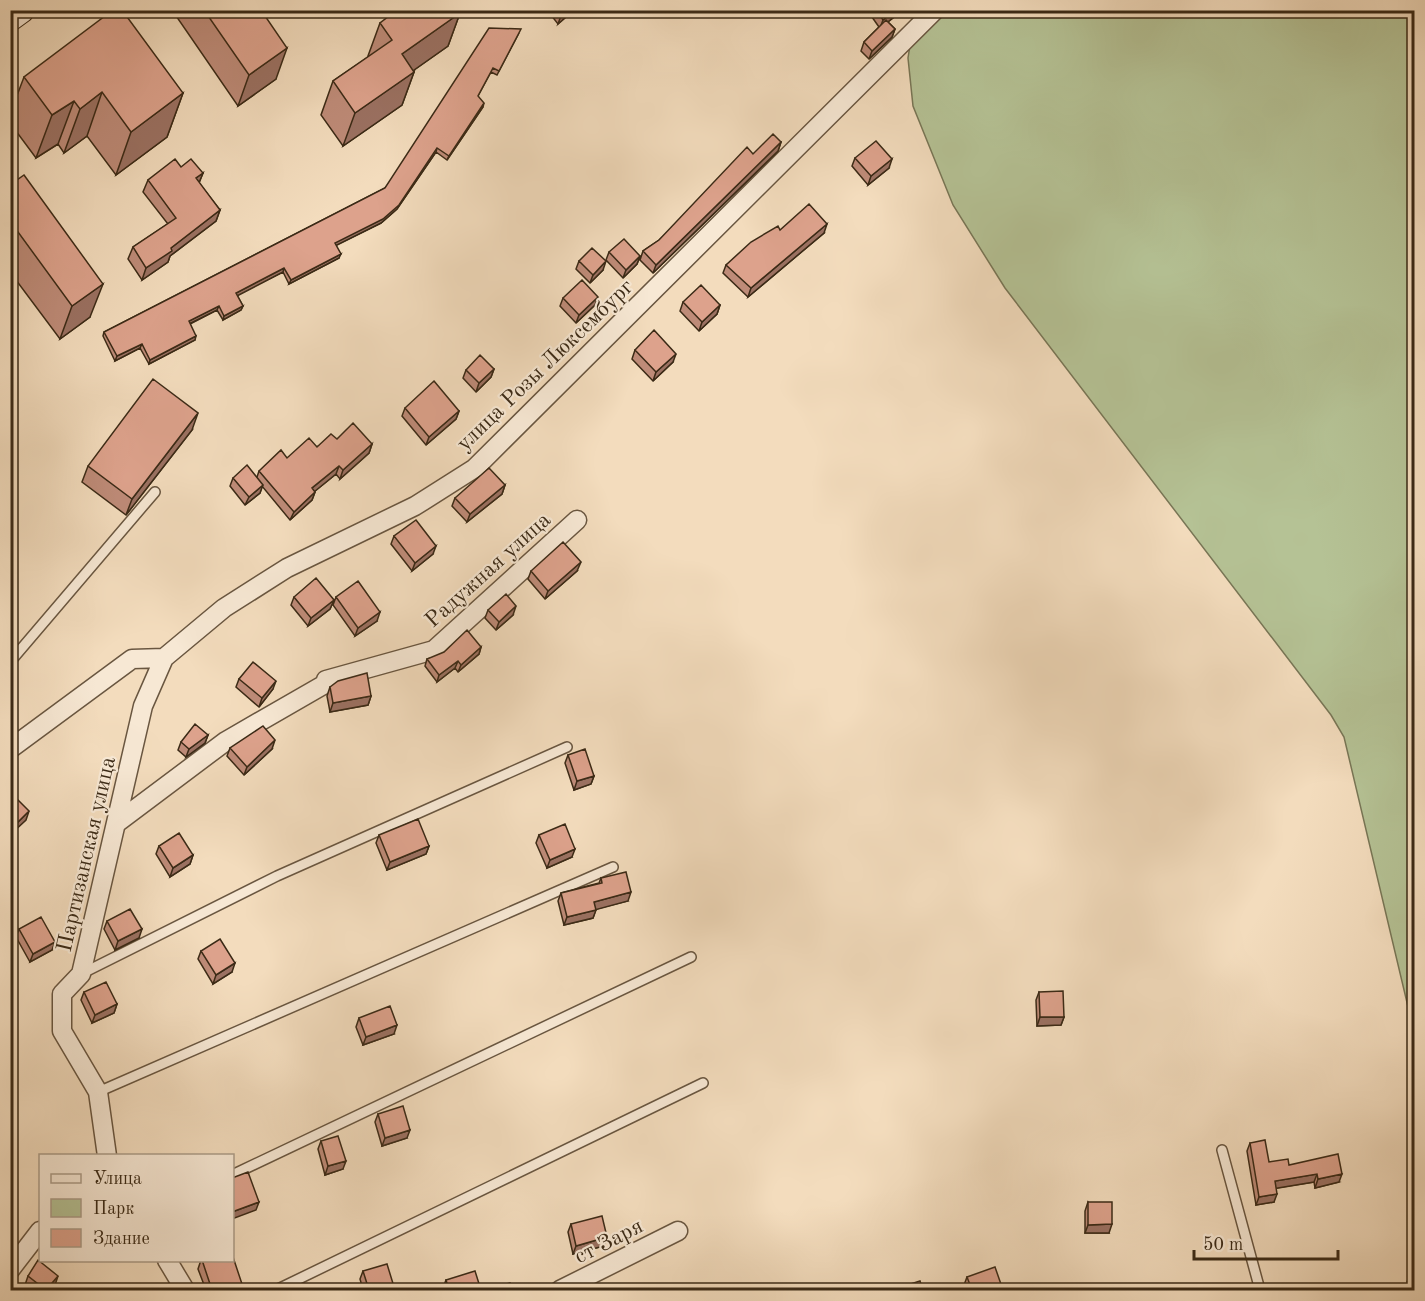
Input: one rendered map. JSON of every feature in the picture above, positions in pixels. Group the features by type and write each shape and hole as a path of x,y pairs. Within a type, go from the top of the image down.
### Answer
{"main road":[{"path":"10,18 21,10"}],"street":[{"name":"улица Розы Люксембург","path":"164,658 224,608 287,568 415,506 476,468 935,10"},
{"name":"Радужная улица","path":"118,822 226,741 325,684 326,680 434,650 577,520"},
{"path":"10,749 132,659 164,658"},
{"name":"Партизанская улица","path":"107,1154 98,1092 62,1031 62,994 81,974 143,706 164,658"},
{"name":"ст Заря","path":"560,1290 678,1231"},
{"path":"10,1270 39,1232"},
{"path":"168,1262 185,1290"}],"lane":[{"path":"10,662 154,492"},
{"path":"81,974 277,876 567,747"},
{"path":"98,1092 613,867"},
{"path":"234,1173 691,957"},
{"path":"276,1290 703,1083"},
{"path":"1222,1150 1260,1290"}],"green space":[{"path":"925,10 1414,11 1414,1032 1344,737 1331,715 1005,288 953,205 913,106 908,58 912,33"}],"building":[{"path":"113,10 122,10 183,93 131,132 102,92 80,109 74,101 52,115 24,77"},
{"path":"204,10 261,10 287,48 249,75"},
{"path":"397,10 459,10 460,13 402,54 414,72 355,113 333,81 392,40 380,23"},
{"path":"876,10 895,10 883,20"},
{"path":"886,20 895,29 872,51 864,42"},
{"path":"489,28 521,29 499,71 493,68 478,96 484,103 449,156 437,148 399,205 383,219 335,243 341,254 291,280 284,268 236,293 243,306 224,316 219,306 189,321 196,336 150,360 142,344 117,356 104,332 385,188"},
{"path":"773,134 781,142 656,265 643,251 659,240 747,147 753,154"},
{"path":"876,141 892,159 871,176 855,158"},
{"path":"175,159 181,167 191,159 203,173 196,178 220,210 171,248 172,251 146,268 133,247 176,218 148,180"},
{"path":"24,175 103,284 72,306 10,221 10,185"},
{"path":"809,204 827,224 751,288 726,265 751,242 778,226 780,230"},
{"path":"624,239 640,256 626,270 609,252"},
{"path":"592,248 606,261 593,275 579,261"},
{"path":"582,280 598,297 579,315 563,298"},
{"path":"701,285 720,305 702,322 683,302"},
{"path":"654,330 676,354 656,372 635,350"},
{"path":"480,355 494,369 479,383 466,370"},
{"path":"153,379 198,413 132,499 88,466"},
{"path":"434,381 459,411 429,437 405,408"},
{"path":"353,423 372,444 343,470 339,466 312,488 315,492 294,512 259,471 281,450 287,458 309,438 317,447 331,434 337,439"},
{"path":"247,465 263,485 249,497 233,478"},
{"path":"489,468 505,485 470,514 455,498"},
{"path":"416,520 436,546 415,563 394,536"},
{"path":"563,542 581,562 548,591 531,571"},
{"path":"316,578 334,600 311,618 294,597"},
{"path":"358,581 380,612 358,628 336,597"},
{"path":"506,594 516,606 499,622 488,610"},
{"path":"467,630 481,647 461,665 458,661 439,675 427,659 444,652"},
{"path":"253,662 276,681 262,698 239,679"},
{"path":"367,673 371,696 333,703 330,687 338,681"},
{"path":"195,724 208,735 189,749 181,742"},
{"path":"263,726 275,740 247,767 230,748"},
{"path":"585,749 594,776 577,781 568,755"},
{"path":"10,792 29,811 11,829 10,828"},
{"path":"418,819 429,846 390,862 379,835"},
{"path":"565,824 575,849 550,860 539,835"},
{"path":"179,833 193,855 173,868 159,846"},
{"path":"626,872 631,892 594,902 596,910 567,917 561,893 602,883 601,878"},
{"path":"130,909 142,929 118,941 107,921"},
{"path":"41,917 55,942 33,954 19,929"},
{"path":"220,939 235,963 216,975 201,951"},
{"path":"106,982 117,1004 95,1015 84,992"},
{"path":"1063,991 1064,1017 1040,1017 1039,992"},
{"path":"390,1006 397,1025 366,1037 359,1018"},
{"path":"403,1106 410,1130 385,1138 378,1114"},
{"path":"338,1136 346,1161 328,1166 321,1141"},
{"path":"1265,1140 1269,1162 1288,1159 1289,1165 1338,1154 1342,1174 1318,1179 1317,1174 1275,1181 1277,1194 1259,1197 1250,1143"},
{"path":"248,1172 259,1202 234,1211 234,1177"},
{"path":"1088,1202 1112,1202 1112,1224 1088,1225"},
{"path":"602,1216 607,1237 576,1246 571,1224"},
{"path":"38,1260 58,1276 46,1290 28,1276"},
{"path":"234,1260 244,1290 212,1290 203,1262 234,1262"},
{"path":"387,1264 395,1290 369,1290 363,1271"},
{"path":"995,1267 1003,1290 972,1290 967,1277"},
{"path":"475,1271 481,1290 449,1290 446,1280"},
{"path":"920,1281 923,1290 892,1290"},
{"path":"510,1283 512,1290 486,1290 486,1289"}]}
